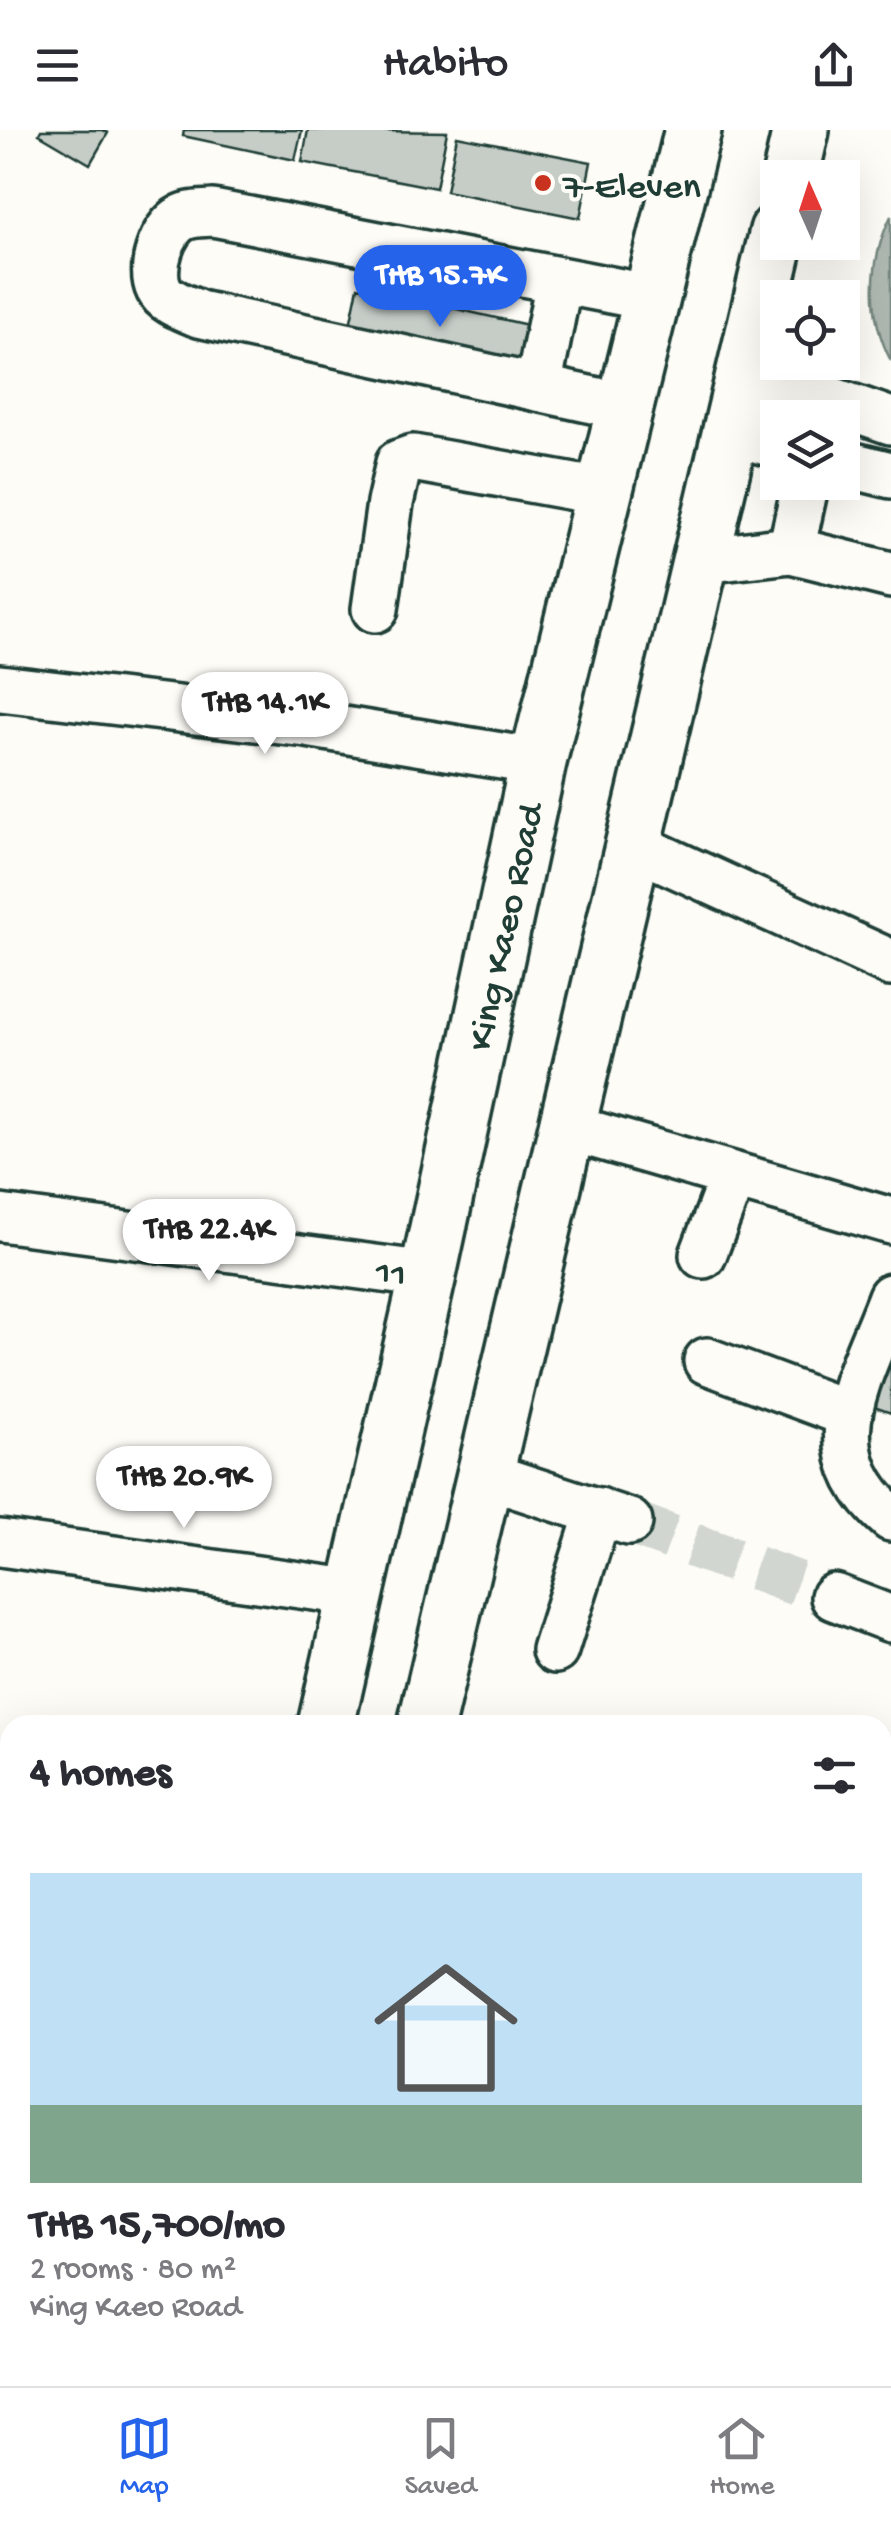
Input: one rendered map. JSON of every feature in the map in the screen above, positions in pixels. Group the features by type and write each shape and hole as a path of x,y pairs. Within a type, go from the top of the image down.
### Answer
{"main road":[{"name":"King Kaeo Road","path":"328,1715 538,762 693,130"},
{"path":"794,160 801,130"},
{"path":"428,1715 702,560 754,439 745,370 771,260"}],"street":[{"path":"626,407 199,314 158,288 156,272 163,238 182,218 213,213 652,298"},
{"path":"538,388 559,280"},
{"path":"745,370 891,420"},
{"path":"375,609 399,463 413,458 607,492"},
{"path":"860,467 891,475"},
{"path":"790,550 802,500"},
{"path":"702,560 790,550 891,576"},
{"path":"0,688 307,724 538,762"},
{"path":"633,846 891,963"},
{"path":"566,1127 891,1221"},
{"path":"703,1255 733,1176"},
{"name":"11","path":"0,1218 428,1275"},
{"path":"891,1297 849,1414 845,1440 862,1486 891,1518"},
{"path":"707,1362 849,1414"},
{"path":"484,1474 614,1516 555,1650"},
{"path":"0,1543 357,1592"},
{"path":"834,1597 891,1619"}],"shaded area":[{"path":"891,216 891,361 878,325 874,288 878,251"}],"building":[{"path":"41,130 108,133 90,164 39,134"},
{"path":"184,130 302,130 295,160 183,136"},
{"path":"308,130 447,132 436,188 302,162"},
{"path":"457,136 591,162 580,218 446,191"},
{"path":"358,287 532,326 521,374 348,335"},
{"path":"891,1355 891,1413 874,1407"}],"tunnel":[{"path":"629,1522 834,1597"}],"place":[{"name":"7-Eleven","path":"543,183"}]}
